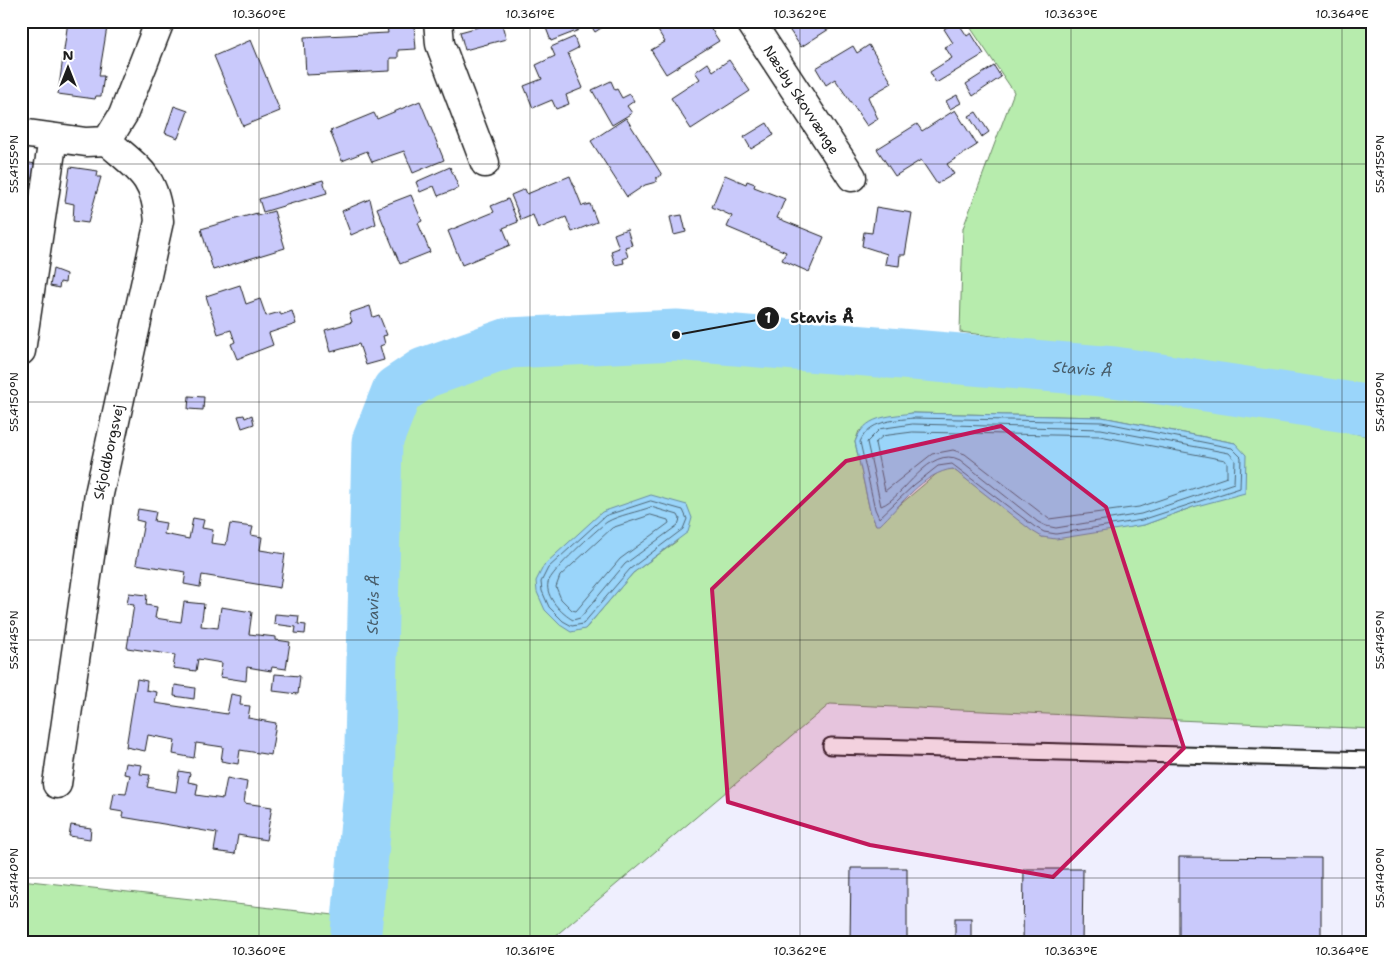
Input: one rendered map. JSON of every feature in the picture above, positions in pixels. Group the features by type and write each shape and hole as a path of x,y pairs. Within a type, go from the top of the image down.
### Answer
{"street":[{"path":"21,133 86,142 107,141 123,114 160,21"},
{"path":"438,21 440,44 486,163"},
{"name":"Næsby Skovvænge","path":"750,21 852,177"},
{"path":"21,351 53,138"},
{"name":"Skjoldborgsvej","path":"57,784 99,494 159,221 158,201 152,184 138,167 107,141"}],"lane":[{"path":"830,746 1373,760"}],"highlighted area":[{"path":"1001,426 1106,507 1184,748 1053,877 870,845 728,802 712,589 846,461"}],"shaded area":[{"path":"830,704 1373,729 1373,943 547,943"}],"green space":[{"path":"966,21 1373,21 1373,393 1139,355 960,332 963,228 1014,92"},
{"path":"601,356 712,356 1040,381 1154,393 1373,437 1373,729 830,704 547,943 373,943 388,498 399,428 409,401 415,392 437,378 470,368 511,361","holes":["912,413 1102,417 1235,443 1193,507 1144,525 1042,537 953,469 941,470 876,525 870,511 855,442 859,431","687,505 677,541 633,573 585,629"]},
{"path":"21,880 334,915 334,943 21,943"}],"water":[{"path":"912,413 1102,417 1235,443 1246,455 1245,493 1193,507 1144,525 1056,539 1042,537 1032,531 953,469 942,471 922,483 880,525 876,525 870,511 855,442 859,433 871,422 886,417"},
{"path":"651,495 687,505 692,518 688,532 633,573 585,629 571,632 560,625 545,610 537,592 536,581 544,565 602,512"}],"building":[{"path":"68,21 108,21 99,76 104,76 101,96 96,96 95,99 58,94"},
{"path":"501,21 506,39 465,50 460,32"},
{"path":"561,21 574,21 579,30 551,41 546,28"},
{"path":"588,21 612,21 595,32"},
{"path":"652,21 706,21 719,41 666,74 651,50 665,42"},
{"path":"791,21 840,22 801,47 786,25"},
{"path":"957,21 967,36 971,33 984,54 936,83 930,72 952,58 945,47 953,43 944,29"},
{"path":"414,25 416,49 398,50 398,58 390,58 390,71 306,75 304,37 388,33 387,26"},
{"path":"574,37 578,48 568,53 583,88 566,95 569,104 556,109 552,100 533,108 524,86 542,79 536,65 555,56 551,47"},
{"path":"251,40 280,111 243,126 214,56"},
{"path":"869,45 892,83 868,97 878,119 867,126 835,79 826,85 816,68 853,46 857,53"},
{"path":"729,60 750,91 691,129 671,98 700,79 695,72 708,63 713,71"},
{"path":"994,66 1001,77 973,96 966,84"},
{"path":"611,81 615,90 617,89 622,98 630,94 634,101 627,106 632,113 612,125 592,90"},
{"path":"957,95 961,103 950,109 946,101"},
{"path":"420,101 444,160 413,173 404,151 372,162 367,151 342,161 330,131 374,113 377,119"},
{"path":"174,106 188,111 178,138 165,133"},
{"path":"955,110 977,145 947,164 954,174 937,184 921,160 895,176 877,149 917,124 922,131"},
{"path":"976,112 989,132 982,137 969,116"},
{"path":"626,118 662,175 656,178 656,182 645,185 627,197 591,141"},
{"path":"767,123 774,135 751,149 744,137"},
{"path":"23,162 36,164 31,201 21,199"},
{"path":"70,167 98,171 97,177 101,177 88,223 73,221 74,204 65,202"},
{"path":"450,167 459,188 438,196 434,186 420,192 416,182"},
{"path":"725,175 746,184 747,181 755,184 754,187 785,199 777,218 824,237 809,272 782,260 786,252 727,227 732,216 712,207"},
{"path":"570,176 582,206 590,204 597,222 572,232 566,217 538,229 533,215 521,220 511,195 525,189 527,194"},
{"path":"323,180 327,193 263,212 259,199"},
{"path":"411,195 422,221 418,223 430,252 400,264 377,208"},
{"path":"370,199 376,224 351,235 342,211"},
{"path":"508,199 518,222 503,228 510,245 462,265 448,231 494,212 491,206"},
{"path":"876,207 912,213 905,255 900,255 899,266 885,264 887,254 862,246 864,232 872,233"},
{"path":"274,211 285,248 213,270 201,229 257,213 257,216"},
{"path":"682,215 686,232 674,235 670,217"},
{"path":"627,229 632,245 625,247 628,257 623,259 624,263 615,265 611,251 619,248 614,234"},
{"path":"53,269 66,274 65,283 60,282 59,288 50,286"},
{"path":"240,285 246,304 260,299 266,316 280,312 281,315 292,311 296,324 269,333 273,345 237,359 231,344 235,342 231,330 218,334 206,296"},
{"path":"370,306 373,317 379,315 387,335 383,336 385,344 380,346 384,360 366,365 359,344 331,352 325,330 352,322 349,313"},
{"path":"189,396 204,397 203,410 188,409"},
{"path":"244,415 245,418 252,415 254,424 242,428 238,416"},
{"path":"138,509 156,512 154,521 166,523 164,534 189,539 193,518 204,520 202,528 213,530 211,543 226,545 230,524 253,527 251,535 262,537 260,550 285,554 280,588 202,575 200,587 184,584 186,572 136,564 144,522 136,520"},
{"path":"129,593 147,595 146,605 157,607 155,618 181,622 184,602 204,604 201,626 218,628 221,607 252,612 249,634 276,637 276,640 290,642 286,669 272,667 271,671 247,667 246,681 220,677 222,663 198,659 196,671 173,668 175,655 127,648 134,605 127,604"},
{"path":"275,614 299,616 298,624 306,625 305,634 295,633 296,627 274,624"},
{"path":"275,674 300,676 298,694 273,691"},
{"path":"137,679 147,681 146,690 157,692 155,703 227,714 231,694 241,696 240,705 250,706 248,718 276,723 271,755 240,750 238,764 221,761 223,747 196,743 194,758 173,754 175,740 148,735 145,751 126,747"},
{"path":"175,685 195,688 194,699 174,696"},
{"path":"126,763 142,765 140,774 150,775 147,787 176,792 179,771 190,773 188,782 198,784 196,795 223,799 227,778 247,782 244,803 272,807 266,840 238,835 235,854 214,851 217,833 122,817 123,812 111,810 114,793 126,794 130,775 124,774"},
{"path":"71,825 91,828 90,839 69,836"},
{"path":"1179,857 1321,858 1321,943 1179,943"},
{"path":"851,868 907,868 907,943 850,943"},
{"path":"1024,869 1083,869 1082,943 1023,943"},
{"path":"955,918 971,918 971,943 955,943"}],"waterway":[{"name":"Stavis Å","path":"355,943 369,789 377,442 397,391 424,373 509,343 676,335 1114,372 1373,411"}],"place":[{"name":"Stavis Å","path":"676,335"}]}
